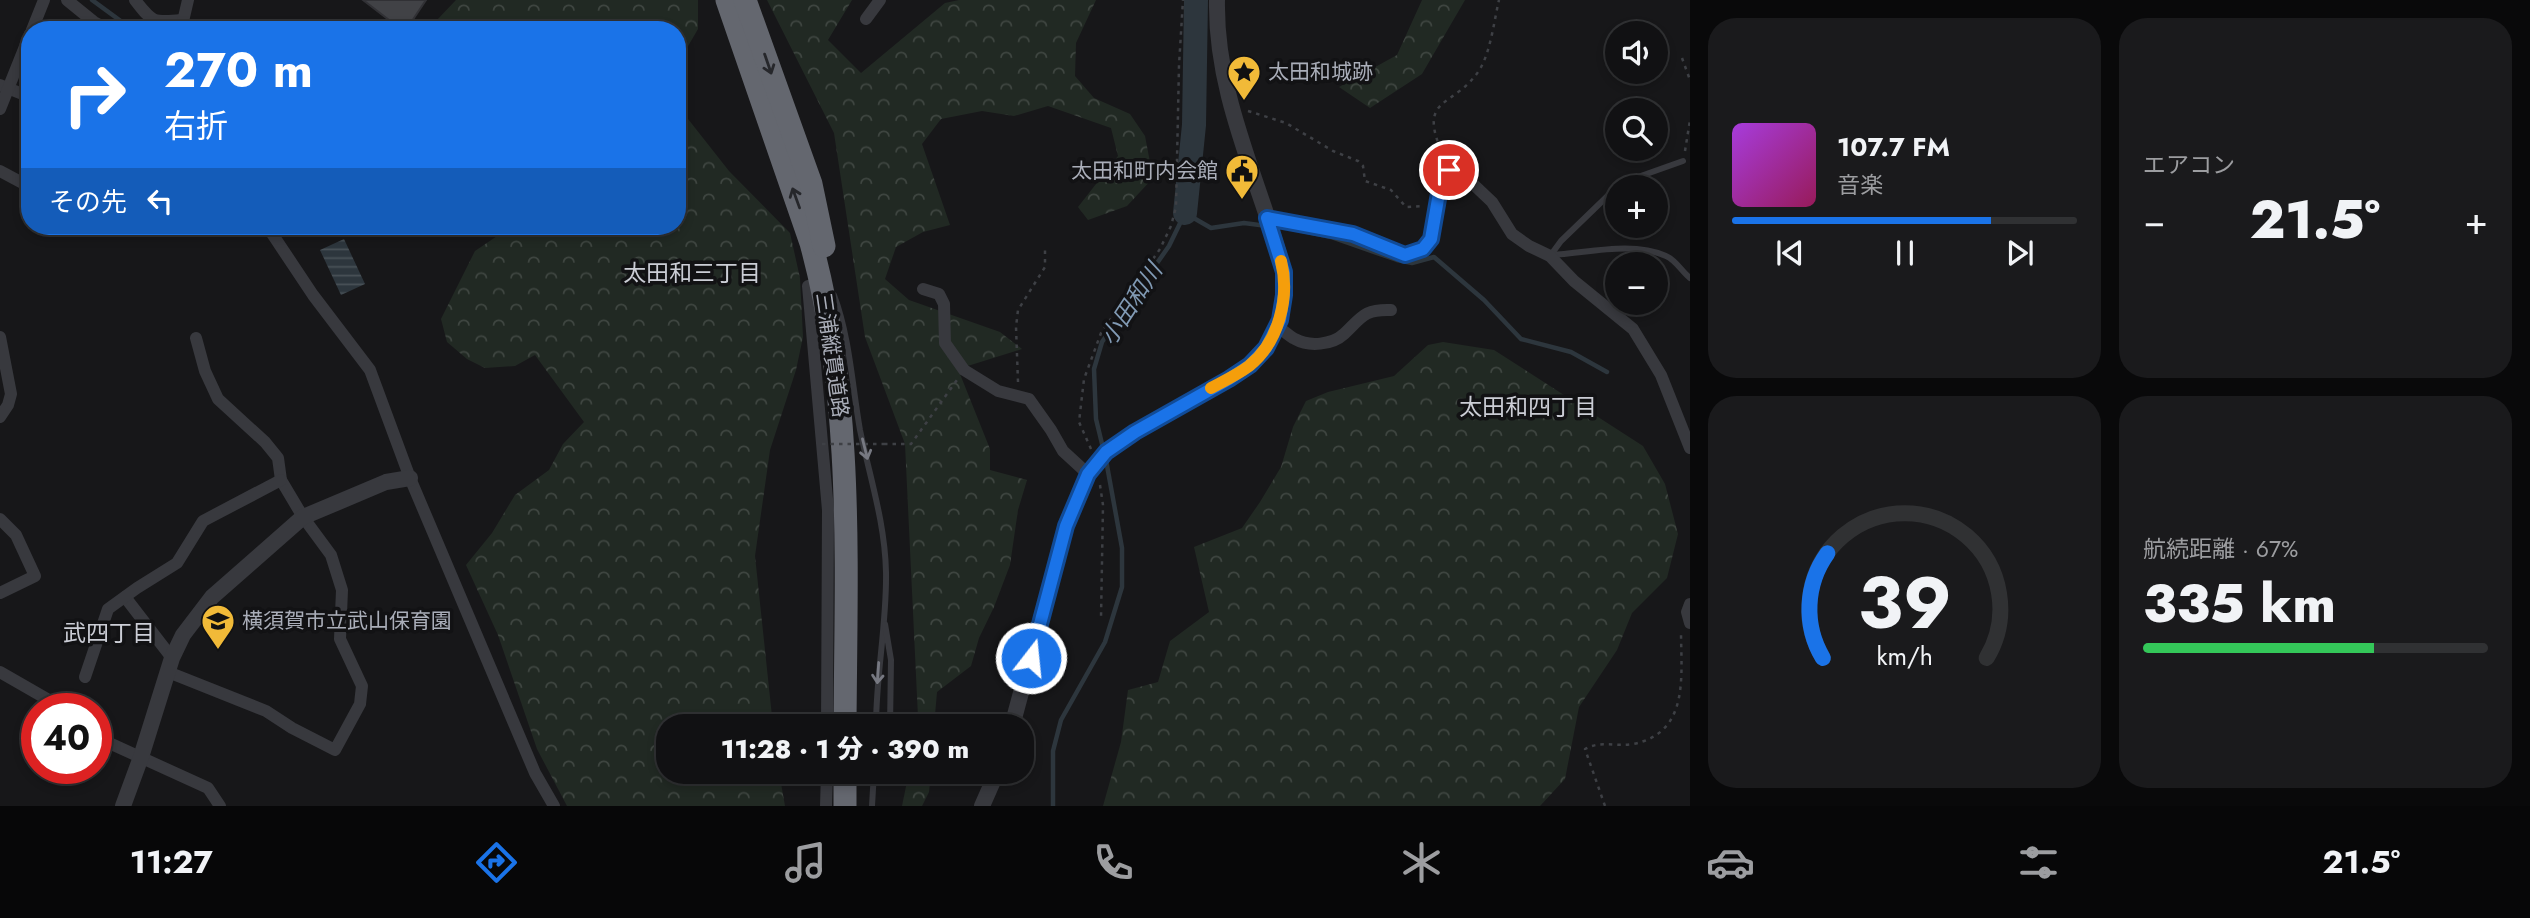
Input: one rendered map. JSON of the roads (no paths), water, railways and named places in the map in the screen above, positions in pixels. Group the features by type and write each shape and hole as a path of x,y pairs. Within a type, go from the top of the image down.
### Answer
{"highway":[{"name":"三浦縦貫道路","path":"727,0 811,243 830,326 845,472 845,714"},
{"name":"三浦縦貫道路","path":"745,0 811,184 831,286 846,385 852,472 853,714"},
{"path":"845,784 845,806"},
{"path":"853,784 853,806"}],"street":[{"path":"35,21 44,0"},
{"path":"67,0 93,21"},
{"path":"135,0 154,21"},
{"path":"182,21 188,0"},
{"path":"866,19 880,0"},
{"path":"1015,714 1066,526 1092,469 1106,452 1135,432 1250,365 1266,348 1277,326 1284,295 1284,272 1231,106 1219,42 1217,0"},
{"path":"0,109 4,86 21,52"},
{"path":"4,86 21,93"},
{"path":"1267,218 1353,234 1405,255 1423,249 1431,239 1442,176 1449,170 1473,184 1492,202 1512,234 1550,256 1574,281 1633,329 1661,375 1690,448"},
{"path":"0,171 21,182"},
{"path":"273,235 313,295 370,370 410,478 535,772 554,806"},
{"path":"808,286 828,509 827,714"},
{"path":"923,289 939,294 944,304 946,343 964,370 998,391 1029,398 1063,451 1092,469"},
{"path":"1277,326 1296,340 1322,343 1342,335 1356,319 1367,313 1391,310"},
{"path":"0,337 12,394 2,411"},
{"path":"125,597 170,665 267,711 292,728 335,750 360,704 362,686 340,639 342,590 331,555 303,517 281,480 278,458 265,442 218,399 205,371 196,338"},
{"path":"122,806 141,757 170,665 184,635 212,597 303,517 386,482 410,478"},
{"path":"85,677 108,609 177,563 203,521 281,480"},
{"path":"0,519 16,535 36,576 0,593"},
{"path":"0,672 37,693"},
{"path":"112,744 208,788 220,806"},
{"path":"826,806 827,784"},
{"path":"982,806 992,784"}],"lane":[{"path":"1550,256 1561,241 1621,183 1683,161"},
{"path":"1550,256 1623,249 1640,250 1666,255 1690,278"},
{"path":"831,286 843,319 861,434 881,519 886,575 876,714"},
{"path":"883,612 891,660 890,714"},
{"path":"872,806 873,784"},
{"path":"873,789 875,784"}],"waterway":[{"path":"92,0 121,21"},
{"name":"小田和川","path":"1185,213 1194,125 1196,0"},
{"name":"小田和川","path":"1103,448 1096,419 1094,369 1102,342 1169,246 1185,213 1211,228 1244,223 1267,226"},
{"path":"1303,231 1331,237 1412,263 1434,257 1484,300 1521,339 1571,352 1607,372"},
{"name":"小田和川","path":"1053,806 1053,751 1061,720 1105,642 1122,587 1122,548 1106,460"}],"place":[{"name":"太田和城跡","path":"1244,102"},
{"name":"太田和町内会館","path":"1242,201"},
{"name":"横須賀市立武山保育園","path":"218,651"}],"district":[{"name":"太田和三丁目","path":"692,273"},
{"name":"太田和四丁目","path":"1528,407"},
{"name":"武四丁目","path":"109,633"}]}
